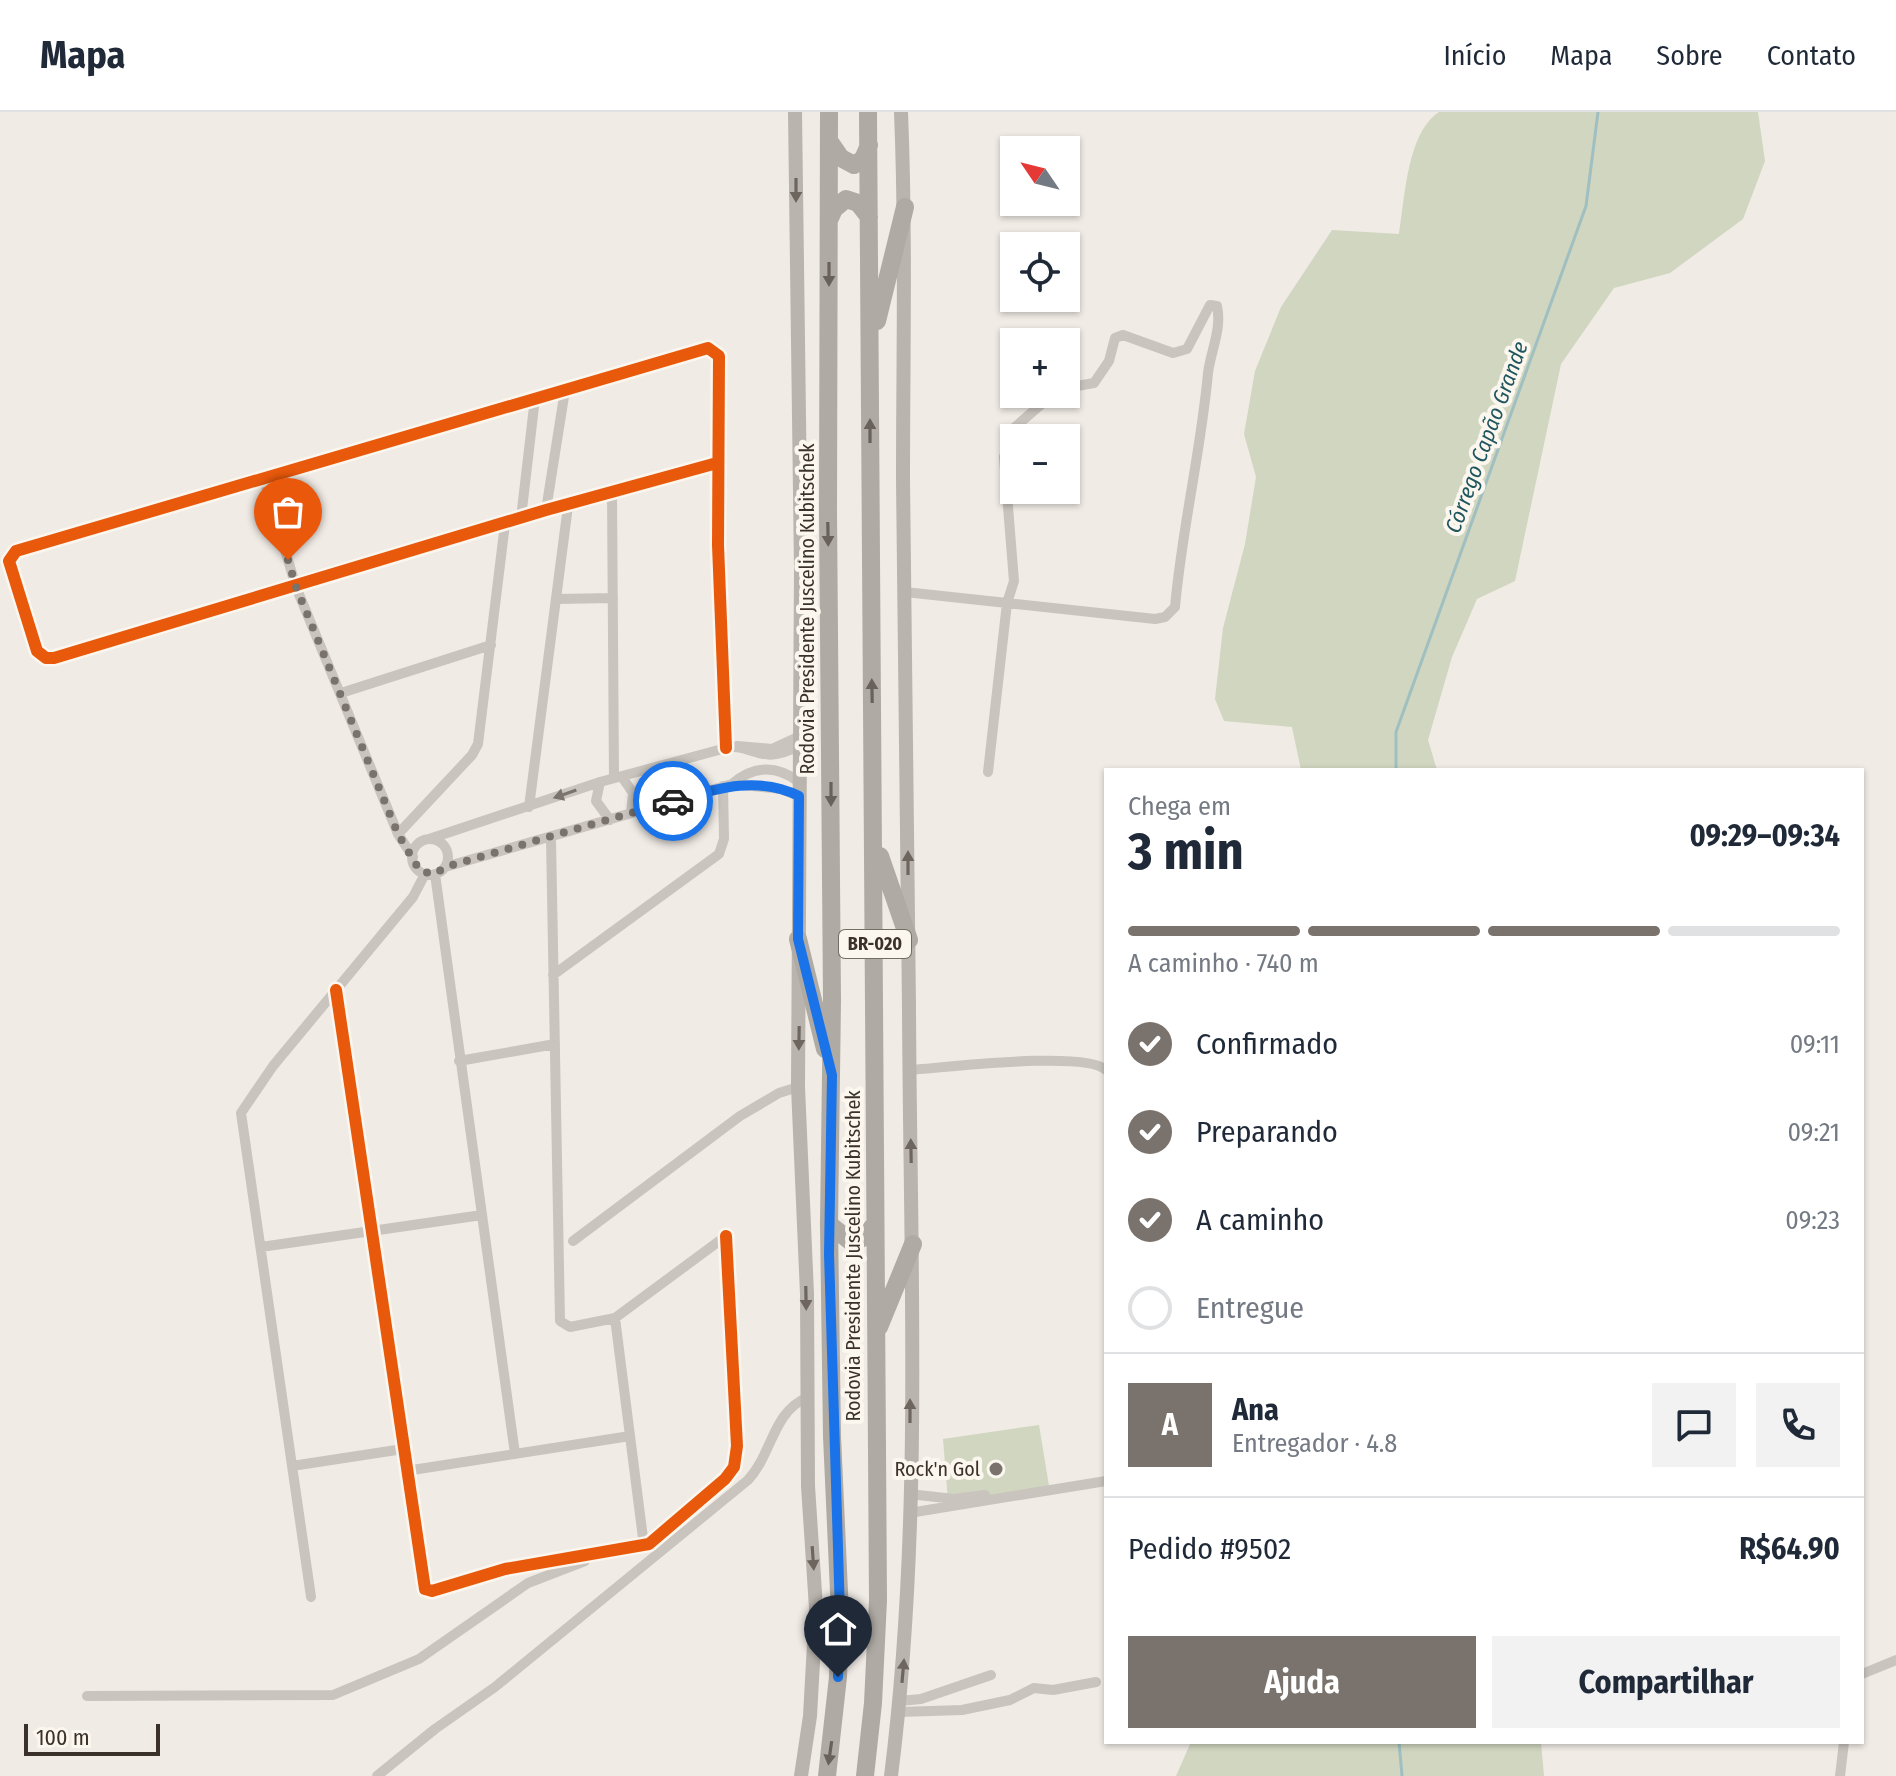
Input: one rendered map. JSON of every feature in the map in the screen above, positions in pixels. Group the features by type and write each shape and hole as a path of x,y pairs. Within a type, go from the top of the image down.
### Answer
{"highway":[{"name":"Rodovia Presidente Juscelino Kubitschek","path":"827,1776 840,1625 832,1436 829,1224 832,1075 829,112"},
{"name":"Rodovia Presidente Juscelino Kubitschek","path":"865,1776 877,1644 868,112"},
{"path":"830,142 841,158 854,165 863,159 869,145"},
{"path":"829,222 834,209 846,199 858,203 869,217"},
{"path":"870,347 905,207"},
{"path":"874,839 909,940"},
{"path":"798,939 832,1075"},
{"path":"829,1224 850,1241 863,1238 875,1224"},
{"path":"875,1337 913,1244"}],"main road":[{"path":"795,112 800,741 798,1087 808,1486 816,1608 810,1716 801,1776"},
{"path":"891,1776 900,1707 909,1513 913,1244 905,592 905,207 901,112"}],"street":[{"path":"905,592 1155,619 1165,617 1175,607 1205,416 1208,372 1219,323 1217,306 1210,305 1187,349 1173,353 1123,335 1115,338 1109,361 1094,383 1080,386"},
{"path":"717,463 546,510 49,659 37,651 10,567 10,557 16,551 704,348 712,350 719,356 717,463 730,747"},
{"path":"546,510 565,390"},
{"path":"521,518 535,398"},
{"path":"988,772 1007,603 1014,581 1004,457 1014,428 1037,408"},
{"path":"264,479 296,587 398,834 416,867 430,874"},
{"path":"612,494 618,778 633,793 631,813"},
{"path":"529,807 568,506"},
{"path":"398,834 476,750 505,524"},
{"path":"556,599 613,598"},
{"path":"341,693 491,645"},
{"path":"413,857 424,841 600,782 730,747 772,749 800,741"},
{"path":"730,747 759,755 782,754 800,741"},
{"path":"759,755 764,769"},
{"path":"751,771 759,755"},
{"path":"311,1597 241,1113 273,1066 430,874 445,867 551,839 728,785 751,771 783,771 799,789"},
{"path":"600,782 596,801 610,820"},
{"path":"728,785 799,789"},
{"path":"553,975 719,854 724,839 728,785"},
{"path":"398,834 444,846 448,856 445,867"},
{"path":"336,990 425,1589 432,1591 505,1569 644,1546 692,1511 725,1479 736,1463 726,1236 615,1318 570,1327 562,1324 559,1316 551,839"},
{"path":"430,874 515,1454"},
{"path":"459,1061 555,1044"},
{"path":"909,1070 1051,1061 1080,1061 1104,1069"},
{"path":"573,1241 740,1116 779,1093 798,1087"},
{"path":"261,1247 482,1215"},
{"path":"615,1318 644,1546"},
{"path":"377,1776 435,1729 495,1687 748,1480 766,1455 787,1408 808,1397"},
{"path":"406,1471 630,1436"},
{"path":"292,1466 403,1449"},
{"path":"909,1494 962,1499 1104,1478"},
{"path":"909,1513 1104,1478"},
{"path":"87,1696 333,1695 419,1659 528,1583 604,1554"},
{"path":"1864,1673 1896,1660"},
{"path":"900,1707 991,1675"},
{"path":"900,1707 962,1710 1010,1700 1034,1688 1053,1690 1096,1682"},
{"path":"1840,1776 1844,1744"}],"green space":[{"path":"1439,112 1758,112 1765,161 1743,219 1670,273 1614,288 1561,364 1515,581 1477,599 1452,657 1428,740 1436,768 1301,768 1292,727 1224,721 1215,699 1223,628 1245,544 1256,477 1244,434 1255,371 1281,307 1332,230 1399,234 1409,167 1428,122"},
{"name":"Rock'n Gol","path":"1039,1425 1049,1486 994,1497 948,1501 943,1439"},
{"path":"1190,1744 1541,1744 1544,1776 1176,1776"}],"waterway":[{"name":"Córrego Capão Grande","path":"1396,768 1396,732 1586,206 1598,112"},
{"name":"Córrego Capão Grande","path":"1399,1744 1402,1776"}],"cycle path":[{"path":"717,463 546,510 54,658 46,658 37,651 9,561 16,551 708,348 719,356 718,545 726,748"},
{"path":"336,990 425,1589 432,1591 505,1569 649,1544 725,1479 734,1467 737,1446 726,1236"}],"way so far":[{"path":"288,560 296,587 398,834 420,871 435,874 445,867 551,839 673,801"}],"place":[{"name":"Rock'n Gol","path":"996,1469"}],"route":[{"path":"673,801 732,784 781,789 799,796 798,939 832,1075 829,1254 832,1436 840,1614 838,1677"}]}
